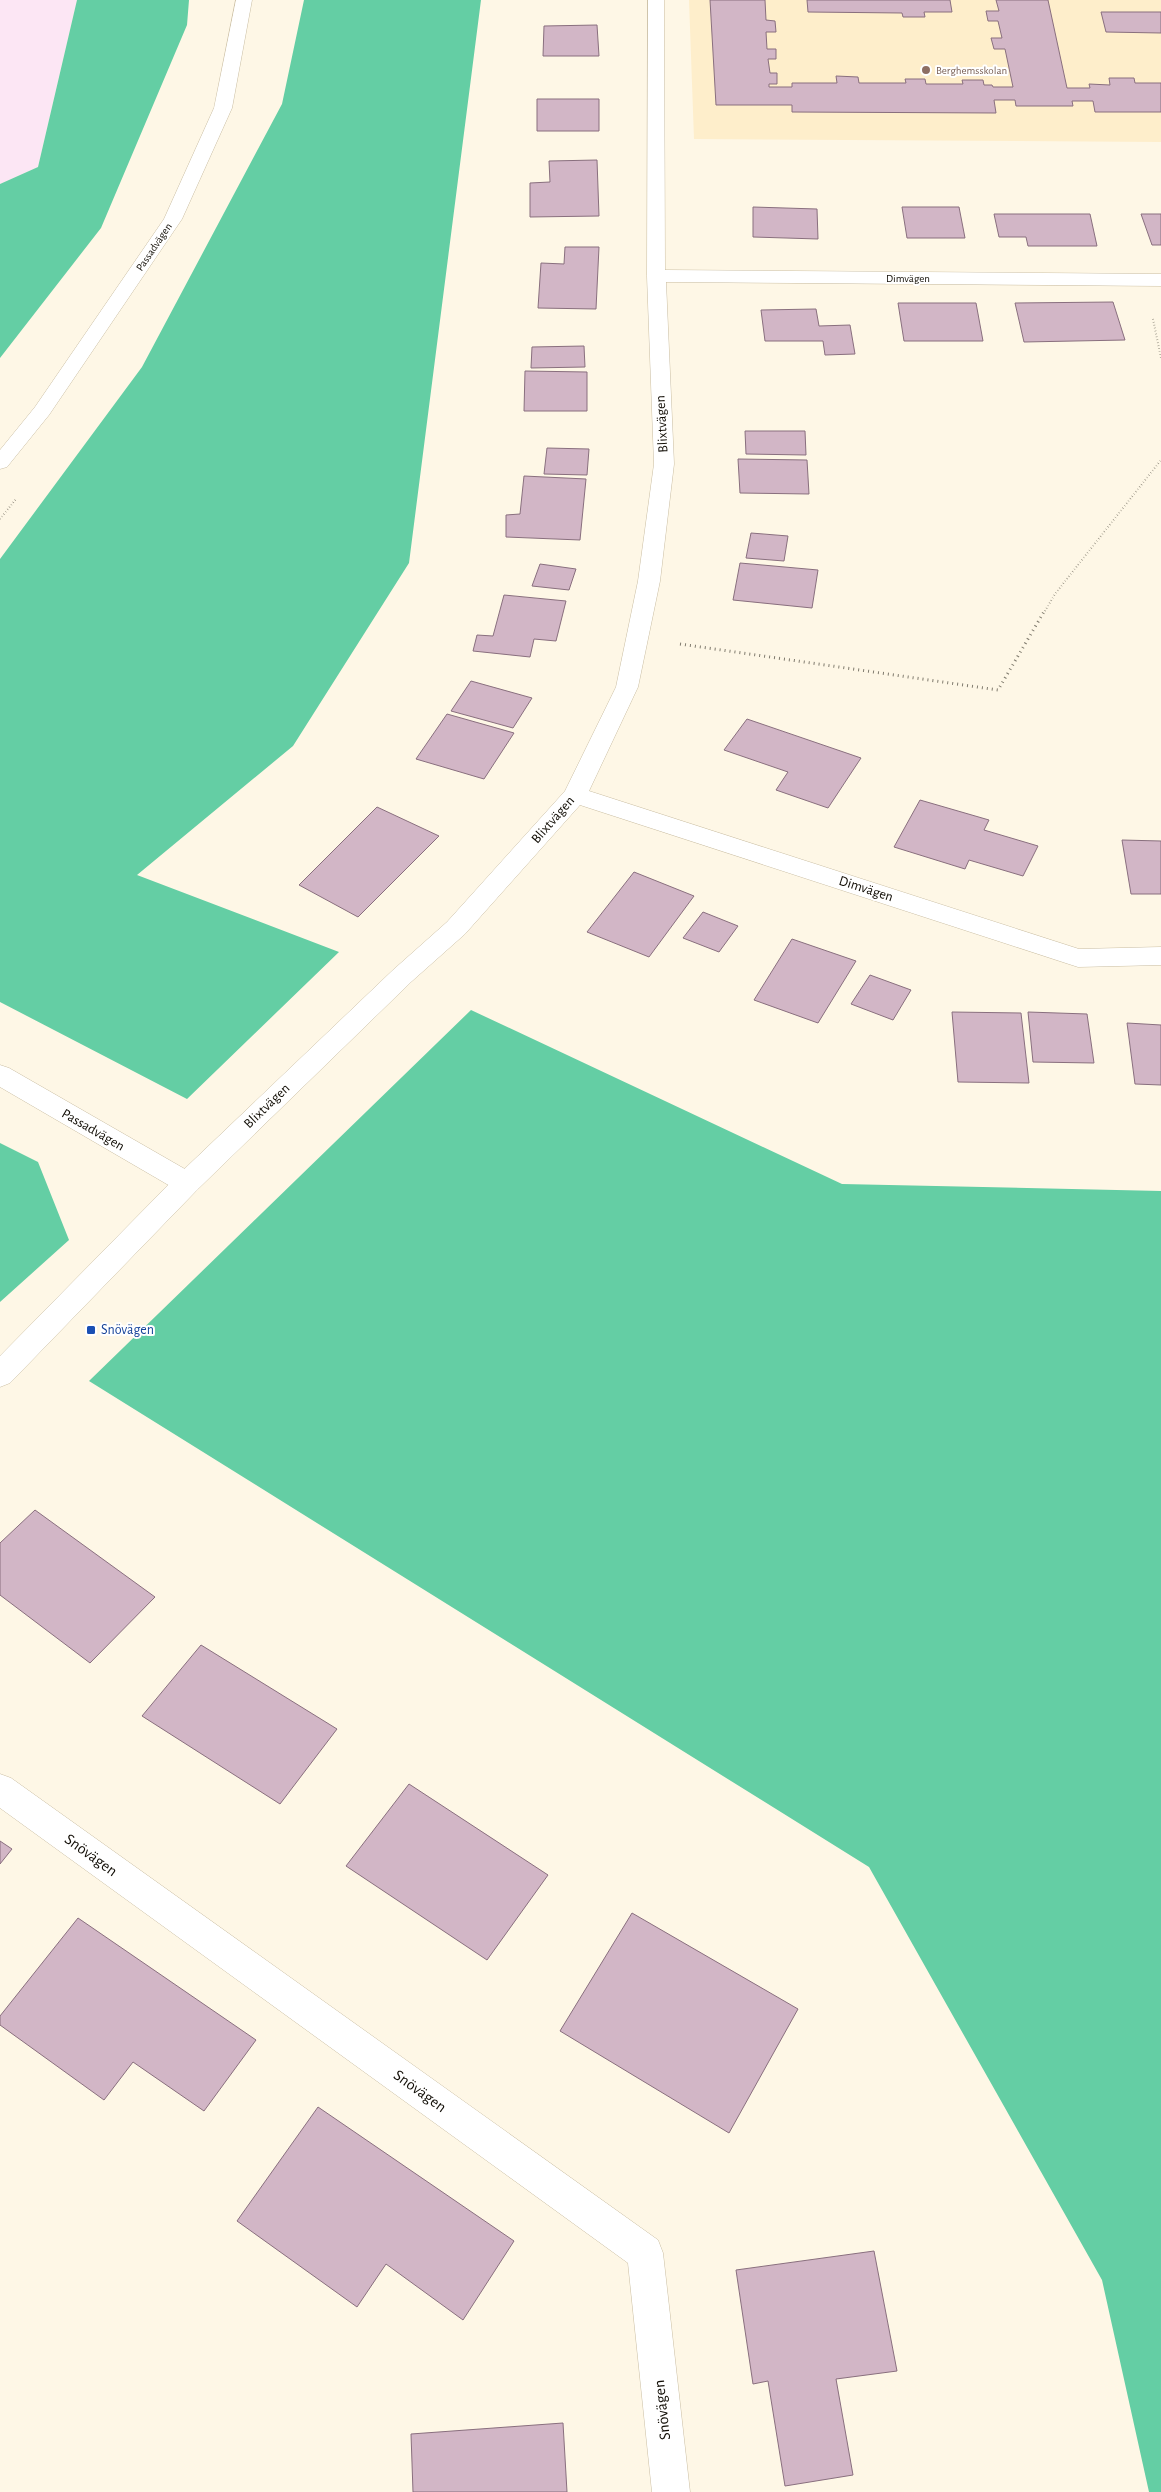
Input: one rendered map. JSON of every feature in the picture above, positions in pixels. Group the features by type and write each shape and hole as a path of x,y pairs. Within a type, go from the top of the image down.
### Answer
{"street":[{"name":"Passadvägen","path":"0,463 42,411 173,219 222,108 244,0"},
{"name":"Blixtvägen","path":"0,1375 187,1183 395,983 456,928 575,795 627,687 649,581 664,464 656,276 656,0"},
{"name":"Dimvägen","path":"656,276 1161,280"},
{"name":"Dimvägen","path":"575,795 1078,958 1161,956"},
{"name":"Passadvägen","path":"0,1075 187,1183"},
{"name":"Snövägen","path":"0,1789 645,2253 671,2492"}],"path":[{"path":"638,636 998,690 1055,594 1161,460"}],"shaded area":[{"path":"0,0 77,0 38,167 0,184"},
{"name":"Berghemsskolan","path":"689,0 1161,0 1161,142 694,139"}],"green space":[{"path":"77,0 189,0 187,25 101,228 0,358 0,184 38,167"},
{"path":"304,0 481,0 409,563 293,746 137,875 339,952 187,1099 0,1002 0,559 142,367 282,104"},
{"path":"471,1010 842,1184 1161,1191 1161,2492 1149,2492 1102,2280 869,1867 89,1381"},
{"path":"0,1143 38,1162 69,1240 0,1302"}],"building":[{"path":"710,0 765,0 766,20 775,21 776,32 766,32 767,49 776,49 776,59 768,59 770,73 777,73 777,84 769,84 769,87 792,87 792,83 837,83 836,76 858,77 859,83 906,83 905,79 925,79 926,84 963,84 962,80 983,80 984,85 1013,87 1005,49 994,49 991,38 1002,38 998,21 988,21 986,11 999,11 996,0 1048,0 1067,88 1090,88 1089,84 1110,85 1109,78 1134,78 1135,83 1161,83 1161,112 1095,112 1093,101 1072,101 1073,106 1016,106 1015,100 994,100 996,113 792,112 792,105 716,105"},
{"path":"807,0 950,0 952,12 924,12 925,17 903,17 902,13 808,12"},
{"path":"1101,12 1161,12 1161,33 1106,32"},
{"path":"597,25 599,56 543,56 544,26"},
{"path":"537,99 599,99 599,131 537,131"},
{"path":"597,160 599,216 530,217 530,183 550,182 549,161"},
{"path":"753,207 817,209 818,239 753,237"},
{"path":"902,207 959,207 965,238 907,238"},
{"path":"994,214 1090,214 1097,246 1028,246 1026,237 999,237"},
{"path":"1141,214 1161,214 1161,245 1152,245"},
{"path":"565,247 599,247 596,309 538,308 541,263 564,264"},
{"path":"1113,302 1125,340 1024,342 1015,303"},
{"path":"898,303 976,303 983,341 904,341"},
{"path":"816,309 819,326 850,325 855,354 825,355 823,341 765,341 761,310"},
{"path":"584,346 585,367 531,368 532,347"},
{"path":"525,371 587,372 587,411 524,411"},
{"path":"745,431 805,431 806,455 746,454"},
{"path":"547,448 589,449 587,475 544,474"},
{"path":"738,459 807,460 809,494 740,493"},
{"path":"524,476 586,479 580,540 506,537 506,515 520,514"},
{"path":"751,533 788,536 784,561 746,558"},
{"path":"740,563 818,570 812,608 733,600"},
{"path":"540,564 576,569 569,590 532,586"},
{"path":"504,595 566,601 556,641 534,639 530,657 473,651 477,635 493,636"},
{"path":"471,681 532,698 513,728 451,711"},
{"path":"447,714 514,733 484,779 416,759"},
{"path":"747,719 861,758 828,808 776,790 788,772 724,750"},
{"path":"920,800 989,820 984,830 1038,846 1023,876 969,860 965,869 894,847"},
{"path":"377,807 439,836 358,917 299,885"},
{"path":"1122,840 1161,841 1161,894 1131,894"},
{"path":"634,872 694,896 649,957 587,932"},
{"path":"703,912 738,926 719,952 683,938"},
{"path":"792,939 856,961 818,1023 754,1000"},
{"path":"870,975 911,990 893,1020 851,1004"},
{"path":"952,1012 1021,1013 1029,1083 958,1082"},
{"path":"1028,1012 1087,1014 1094,1063 1033,1062"},
{"path":"1127,1023 1161,1025 1161,1085 1135,1084"},
{"path":"35,1510 155,1597 90,1663 0,1595 0,1543"},
{"path":"201,1645 337,1729 280,1804 142,1716"},
{"path":"409,1784 548,1875 487,1960 346,1866"},
{"path":"0,1841 12,1849 0,1864"},
{"path":"632,1913 798,2009 729,2133 560,2031"},
{"path":"78,1918 256,2040 204,2111 133,2062 104,2100 0,2025 0,2016"},
{"path":"318,2107 514,2241 463,2320 386,2264 357,2307 237,2221"},
{"path":"874,2251 897,2371 836,2379 853,2475 785,2486 768,2381 753,2384 736,2270"},
{"path":"563,2423 567,2492 413,2492 411,2434"}],"place":[{"name":"Berghemsskolan","path":"926,70"},
{"name":"Snövägen","path":"91,1330"}]}
